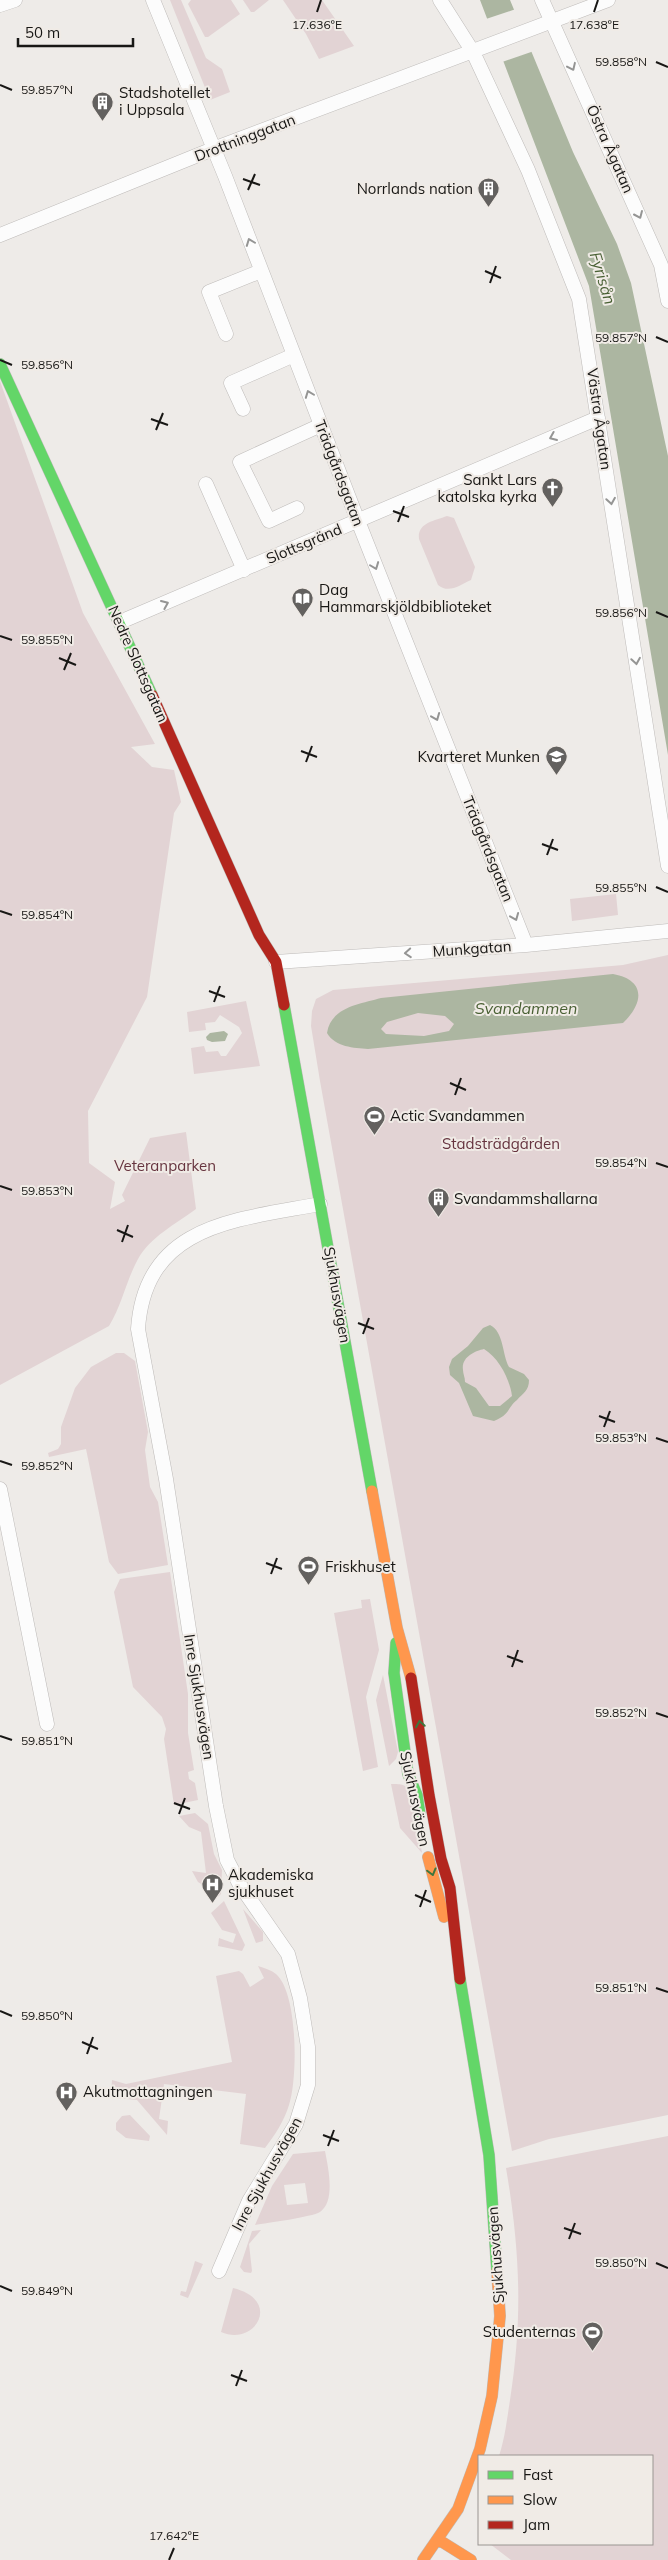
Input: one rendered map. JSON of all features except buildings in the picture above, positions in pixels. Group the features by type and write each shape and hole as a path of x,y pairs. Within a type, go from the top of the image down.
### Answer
{"street":[{"path":"0,5 15,0"},
{"name":"Trädgårdsgatan","path":"154,0 526,945"},
{"name":"Västra Ågatan","path":"440,0 473,52 528,170 579,299 668,866"},
{"name":"Östra Ågatan","path":"542,0 661,265 668,301"},
{"path":"552,22 608,0"},
{"name":"Drottninggatan","path":"0,235 213,149 552,22"},
{"path":"226,334 209,292 262,271"},
{"path":"243,410 231,384 294,355"},
{"name":"Nedre Slottsgatan","path":"0,364 120,622 204,814 260,935 276,962"},
{"name":"Slottsgränd","path":"120,622 598,418"},
{"path":"297,508 269,521 240,462 321,425"},
{"path":"206,484 244,570"},
{"name":"Munkgatan","path":"276,962 526,945 668,931"},
{"name":"Sjukhusvägen","path":"276,962 397,1628 414,1688 429,1795 441,1859 450,1888 458,1967 488,2155 500,2316 492,2396 480,2449 458,2509 439,2540 423,2560"},
{"name":"Inre Sjukhusvägen","path":"219,2271 249,2200 298,2119 308,2085 308,2047 300,1998 288,1954 240,1885 227,1860 216,1806 166,1479 138,1329 139,1308 144,1289 162,1259 181,1243 197,1234 224,1225 320,1204"},
{"path":"0,1488 47,1724"},
{"name":"Sjukhusvägen","path":"397,1628 394,1673 408,1774 417,1796 422,1823"},
{"name":"Sjukhusvägen","path":"425,1842 458,1967"},
{"path":"439,2540 470,2560"}],"green space":[{"path":"170,0 181,0 206,58 222,69 230,92 210,100"},
{"path":"191,0 231,0 240,14 208,37 205,37 188,4"},
{"path":"243,0 269,0 254,12 251,12"},
{"path":"283,0 322,0 354,46 319,59 306,34"},
{"name":"Veteranparken","path":"0,381 83,613 155,744 131,747 152,767 174,770 181,802 174,813 147,997 88,1111 89,1163 115,1182 110,1209 125,1201 122,1195 150,1138 186,1132 196,1209 156,1237 143,1251 134,1267 109,1326 0,1385"},
{"path":"447,516 454,518 475,567 471,580 450,589 442,588 438,585 419,539 421,529 427,523"},
{"path":"616,894 618,915 572,921 570,899"},
{"name":"Stadsträdgården","path":"668,955 668,2115 549,2139 512,2151 320,1081 311,1026 312,1011 316,999 333,990 623,965"},
{"path":"246,1001 260,1066 194,1074 191,1048 204,1046 206,1052 218,1051 221,1056 226,1056 242,1033 239,1027 220,1015 215,1022 205,1023 206,1030 189,1032 187,1012"},
{"path":"116,1353 124,1353 135,1361 148,1432 145,1450 150,1487 158,1502 168,1565 118,1574 109,1562 86,1449 49,1457 48,1453 58,1449 61,1444 61,1427 75,1388 91,1367"},
{"path":"170,1572 188,1694 188,1733 194,1770 188,1772 189,1779 195,1783 198,1800 174,1805 164,1739 166,1729 162,1717 133,1687 114,1592 120,1579"},
{"path":"370,1599 379,1650 366,1697 378,1767 363,1771 334,1613 362,1608 361,1600"},
{"path":"383,1675 398,1752 396,1759 389,1766 376,1700"},
{"path":"391,1784 403,1785 412,1794 422,1853 400,1828"},
{"path":"195,1813 208,1824 214,1854 222,1870 221,1894 211,1903 209,1889 198,1882 192,1871 206,1873 201,1832 189,1827 179,1816"},
{"path":"224,1901 245,1945 242,1951 218,1946 219,1938 233,1943 236,1934 222,1930 211,1913"},
{"path":"243,1909 263,1932 263,1941 256,1943"},
{"path":"258,1966 276,1974 283,1984 289,1999 292,2017 295,2057 289,2105 279,2128 265,2148 240,2144 246,2094 164,2084 159,2119 168,2121 167,2135 137,2100 115,2098 111,2094 112,2080 126,2084 232,2062 216,1976 239,1971 243,1974 250,1987 264,1978"},
{"path":"130,2115 150,2136 149,2141 126,2138 116,2130 116,2123 122,2116"},
{"name":"Studenternas","path":"668,2136 668,2560 511,2560 491,2545 653,2545 653,2455 499,2455 506,2428 514,2370 518,2312 517,2256 506,2168"},
{"path":"325,2151 330,2183 328,2200 325,2207 320,2212 308,2216 255,2225 272,2186 293,2154","holes":["305,2183 308,2203 287,2205 284,2185"]},
{"path":"261,2230 249,2244 252,2271 251,2273 244,2272 240,2267 252,2231"},
{"path":"195,2261 203,2264 188,2298 180,2295 181,2291 186,2292"},
{"path":"233,2288 248,2294 257,2302 260,2311 258,2320 253,2328 244,2333 233,2335 221,2332"}],"water":[{"name":"Fyrisån","path":"480,0 510,0 573,152 617,244 631,283 668,456 668,755 589,286"},
{"name":"Svandammen","path":"613,974 631,981 638,993 635,1008 623,1023 368,1049 340,1044 330,1038 327,1033 330,1024 340,1012 381,998","holes":["418,1013 445,1016 454,1024 449,1031 424,1036 386,1034 381,1029 387,1022"]},
{"path":"224,1031 228,1034 225,1041 212,1042 207,1040 206,1037 210,1033"},
{"path":"490,1325 495,1328 509,1367 524,1374 529,1380 525,1392 506,1414 494,1421 473,1416 459,1383 450,1375 449,1367 452,1359 468,1346 483,1328","holes":["484,1349 503,1370 511,1390 512,1396 500,1406 489,1406 476,1388 465,1382 463,1365 466,1358"]}],"pier":[{"path":"516,9 534,51 502,62 486,19"}],"traffic: fast":[{"path":"0,364 152,695"},
{"path":"284,1005 372,1491"},
{"path":"396,1643 394,1673 408,1774 417,1795 420,1815"},
{"path":"460,1979 489,2155 497,2271"}],"traffic: slow":[{"path":"372,1491 397,1628 411,1678"},
{"path":"428,1857 444,1917"},
{"path":"423,2560 458,2509 480,2449 492,2396 500,2316 497,2271"},
{"path":"439,2540 471,2560"}],"traffic: jam":[{"path":"152,695 259,935 276,962 284,1005"},
{"path":"411,1678 429,1795 441,1859 450,1888 460,1979"}],"place":[{"name":"Stadshotellet i Uppsala","path":"103,121"},
{"name":"Norrlands nation","path":"489,208"},
{"name":"Sankt Lars katolska kyrka","path":"553,508"},
{"name":"Dag Hammarskjöldbiblioteket","path":"303,618"},
{"name":"Kvarteret Munken","path":"556,776"},
{"name":"Actic Svandammen","path":"374,1135"},
{"name":"Svandammshallarna","path":"438,1218"},
{"name":"Friskhuset","path":"309,1586"},
{"name":"Akademiska sjukhuset","path":"212,1903"},
{"name":"Akutmottagningen","path":"67,2111"},
{"name":"Studenternas","path":"592,2351"}]}
